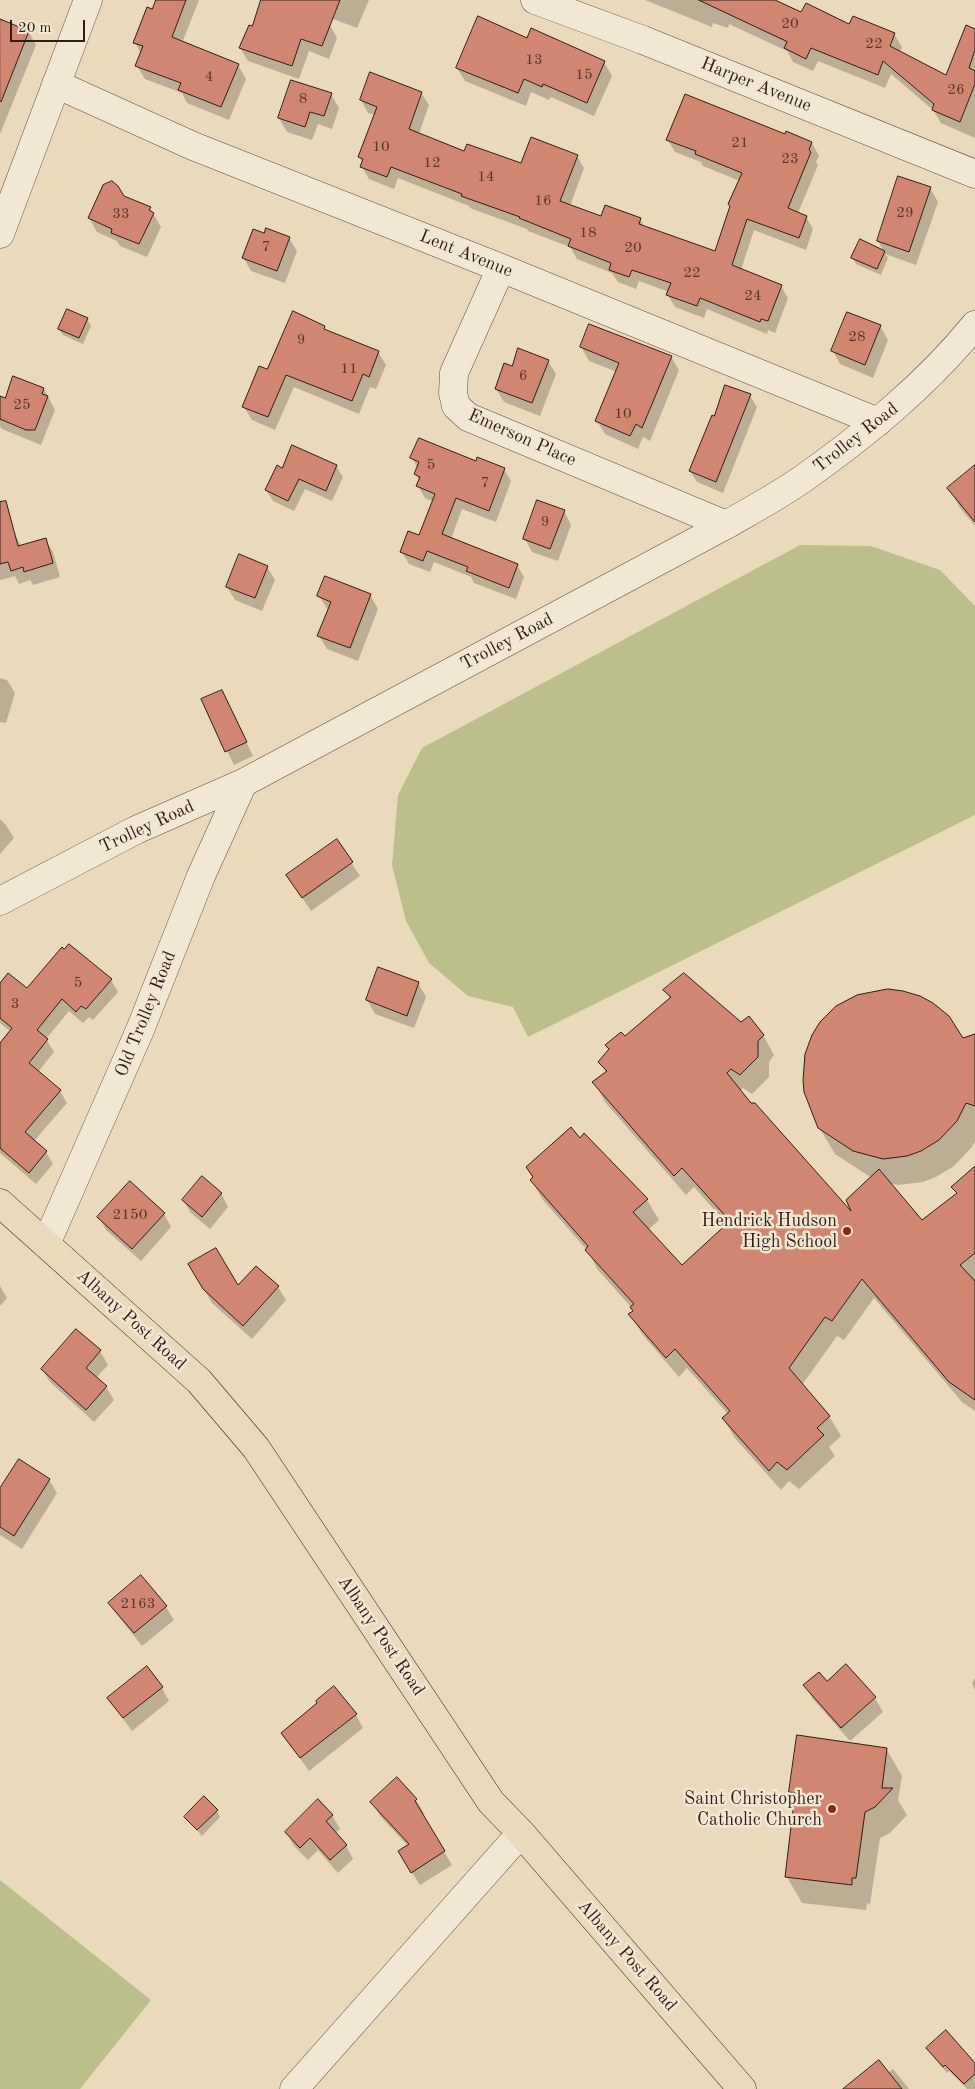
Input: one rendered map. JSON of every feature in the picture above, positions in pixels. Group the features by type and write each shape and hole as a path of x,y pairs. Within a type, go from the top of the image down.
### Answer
{"main road":[{"name":"Albany Post Road","path":"0,1203 199,1381 256,1448 491,1802 742,2089"}],"street":[{"path":"0,234 88,0"},
{"name":"Harper Avenue","path":"535,0 652,43 975,174"},
{"name":"Lent Avenue","path":"56,84 193,146 501,268 878,422"},
{"name":"Emerson Place","path":"501,268 454,373 453,393 456,406 468,417 726,525"},
{"name":"Trolley Road","path":"0,900 136,830 243,783 726,525 804,478 878,422 915,390 975,325"},
{"name":"Old Trolley Road","path":"46,1244 140,1030 201,876 243,783"},
{"path":"294,2089 520,1833"}],"green space":[{"path":"800,545 871,546 940,570 975,606 975,815 528,1037 513,1007 468,996 429,963 406,921 392,865 398,795 422,748"},
{"path":"0,1880 151,2000 80,2089 0,2089"}],"building":[{"path":"156,0 186,0 172,37 239,64 221,107 178,90 181,83 135,66 143,46 133,43 147,7 152,9"},
{"path":"261,0 340,0 322,46 301,39 292,66 239,48 249,25 252,26"},
{"path":"699,0 775,0 801,12 806,3 849,24 853,16 895,33 890,46 946,75 966,25 975,29 975,50 969,68 975,71 975,84 960,122 932,110 934,104 883,61 878,75 811,48 806,59 784,48 787,42"},
{"path":"478,16 527,38 531,28 605,61 587,103 543,84 542,87 524,79 518,93 456,68"},
{"path":"0,19 29,31 1,102 0,101"},
{"path":"370,72 422,92 409,129 464,151 467,144 521,163 531,137 578,155 560,201 601,216 605,205 641,218 639,224 715,251 730,206 728,204 742,173 695,154 696,151 666,140 685,94 785,134 786,131 812,142 809,150 811,152 788,208 807,216 799,238 747,219 732,265 782,285 768,321 761,319 760,322 700,298 697,306 666,295 671,283 632,270 629,277 609,270 611,263 568,246 571,239 520,217 461,196 462,194 391,167 387,177 360,167 363,159 358,157 377,107 360,100"},
{"path":"291,80 332,93 324,116 310,112 305,127 278,118"},
{"path":"898,176 931,187 909,252 877,241"},
{"path":"112,181 118,186 124,196 151,207 149,210 154,213 139,244 111,233 112,229 88,218 103,185"},
{"path":"266,228 290,237 277,271 242,258 253,229 264,233"},
{"path":"860,239 885,251 877,269 851,258"},
{"path":"67,309 88,318 79,338 58,329"},
{"path":"293,311 325,326 324,329 379,351 369,377 363,374 352,401 286,375 268,417 242,407 259,366 267,369"},
{"path":"847,312 881,325 865,365 831,351"},
{"path":"589,324 672,356 642,428 636,424 630,436 595,421 619,363 580,347"},
{"path":"518,348 549,360 532,403 495,389 504,363 512,366"},
{"path":"13,376 44,388 42,394 48,396 35,430 26,430 0,419 0,396 5,398"},
{"path":"725,385 751,394 716,482 689,471 712,415 714,416"},
{"path":"419,438 476,461 477,457 505,468 489,511 456,498 442,534 518,564 509,588 466,571 468,567 427,551 423,561 400,552 408,531 419,535 435,494 416,486 420,477 414,474 419,462 410,458"},
{"path":"292,445 337,465 326,491 299,479 288,501 265,490 277,465 282,468"},
{"path":"975,465 975,522 947,488"},
{"path":"537,500 565,510 550,549 523,539"},
{"path":"6,501 18,546 46,538 53,563 24,572 23,567 11,571 8,562 0,564 0,502"},
{"path":"239,554 268,566 255,598 226,587"},
{"path":"325,576 371,594 350,648 317,636 331,602 317,596"},
{"path":"222,690 247,742 225,752 201,699"},
{"path":"337,839 353,862 302,898 286,875"},
{"path":"69,944 112,979 86,1009 81,1006 76,1012 62,999 37,1030 48,1039 29,1063 61,1090 25,1132 47,1151 29,1173 0,1148 0,1043 12,1028 0,1018 0,983 8,973 27,988 62,947 64,949"},
{"path":"378,967 419,982 407,1016 366,1000"},
{"name":"Hendrick Hudson High School","path":"684,973 741,1022 749,1016 764,1035 758,1041 758,1057 740,1075 731,1069 727,1073 751,1103 755,1103 851,1211 846,1200 879,1169 922,1220 957,1193 951,1187 975,1166 975,1253 960,1265 975,1281 975,1400 949,1382 862,1279 832,1321 825,1317 789,1368 830,1416 817,1428 824,1435 787,1470 777,1462 769,1471 722,1418 730,1411 675,1349 666,1358 628,1314 633,1311 630,1307 634,1304 585,1250 588,1246 530,1180 533,1177 526,1167 571,1127 580,1138 584,1133 648,1199 633,1212 682,1265 730,1221 682,1168 674,1176 592,1082 607,1071 598,1062 609,1049 605,1045 621,1032 625,1036 671,997 663,990"},
{"path":"888,989 920,996 933,1003 949,1016 963,1038 975,1034 975,1106 966,1103 957,1121 939,1140 921,1151 907,1156 883,1159 853,1151 818,1128 804,1092 803,1080 805,1054 812,1035 820,1022 836,1006 857,995"},
{"path":"202,1176 222,1193 202,1217 182,1200"},
{"path":"130,1181 165,1213 132,1249 97,1217"},
{"path":"216,1248 238,1285 256,1266 279,1286 243,1326 203,1289 188,1264"},
{"path":"76,1329 101,1350 86,1368 107,1386 86,1410 41,1369"},
{"path":"19,1459 50,1479 14,1536 0,1527 0,1488"},
{"path":"141,1575 167,1606 134,1633 108,1603"},
{"path":"846,1664 876,1697 841,1728 803,1685 819,1672 827,1681"},
{"path":"147,1666 163,1687 123,1718 107,1698"},
{"path":"334,1686 357,1714 300,1758 281,1733"},
{"name":"Saint Christopher Catholic Church","path":"797,1735 887,1748 882,1788 893,1788 875,1807 865,1812 856,1878 852,1878 852,1885 785,1877 795,1793 789,1792"},
{"path":"397,1777 417,1799 415,1801 445,1851 411,1873 398,1851 409,1844 370,1802"},
{"path":"204,1796 218,1810 197,1830 184,1817"},
{"path":"318,1799 333,1815 326,1821 347,1845 330,1860 310,1838 300,1848 285,1832"},
{"path":"946,2030 975,2063 975,2074 964,2084 945,2065 943,2067 926,2048"},
{"path":"879,2060 902,2089 843,2089"}],"place":[{"name":"Hendrick Hudson High School","path":"847,1231"},
{"name":"Saint Christopher Catholic Church","path":"832,1809"}]}
